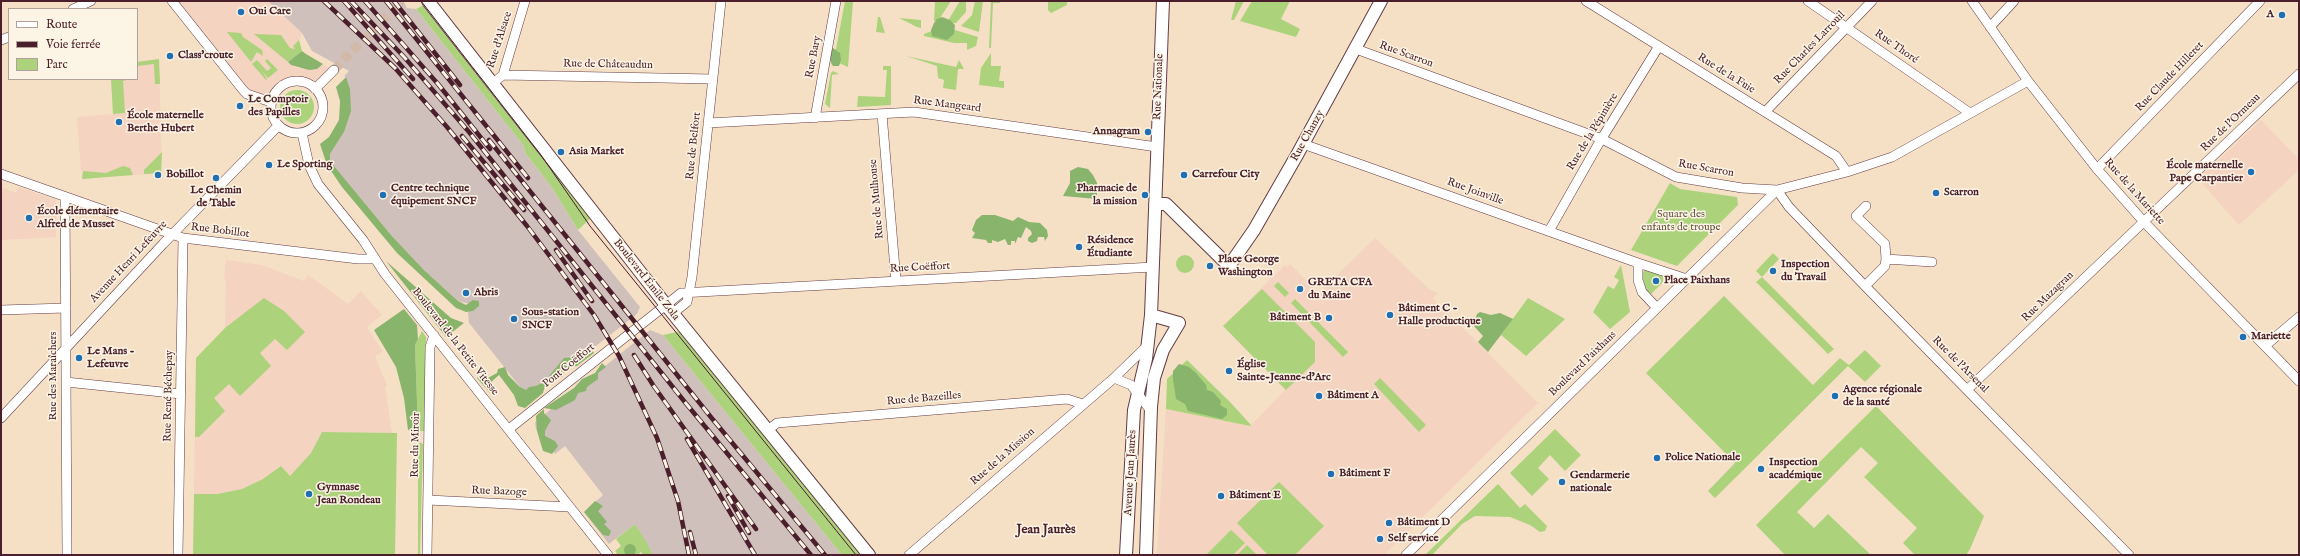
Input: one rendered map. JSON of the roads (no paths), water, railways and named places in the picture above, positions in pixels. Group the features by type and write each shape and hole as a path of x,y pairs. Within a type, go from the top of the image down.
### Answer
{"main road":[{"name":"Boulevard Émile Zola","path":"428,1 669,309 869,555"},
{"name":"Rue Nationale","path":"1155,204 1163,1"},
{"name":"Rue Chanzy","path":"1155,204 1166,204 1228,266 1254,230 1356,49 1381,1"},
{"path":"1146,347 1151,315 1155,204"},
{"name":"Avenue Jean Jaurès","path":"1146,555 1151,411 1153,393 1159,360 1179,323 1151,315"},
{"name":"Avenue Jean Jaurès","path":"1126,555 1134,410 1146,347"}],"street":[{"path":"75,8 91,1"},
{"path":"172,1 243,90 247,94 271,102"},
{"name":"Rue d'Alsace","path":"492,84 503,75 525,1"},
{"name":"Rue de Belfort","path":"688,293 721,1"},
{"name":"Rue Bary","path":"815,118 836,1"},
{"name":"Rue de la Fuie","path":"1586,1 1836,156 1847,172"},
{"name":"Rue Thoré","path":"1808,1 1970,113"},
{"name":"Rue Charles Larrouil","path":"1765,112 1872,1"},
{"name":"Rue de la Mariette","path":"1972,1 2028,81 2097,169 2144,222 2299,381"},
{"path":"1990,27 2014,1"},
{"name":"Rue Claude Hilleret","path":"2097,169 2260,1"},
{"name":"Rue de la Pépinière","path":"1549,231 1659,46"},
{"name":"Rue Scarron","path":"1356,49 1602,140 1676,178 1742,188 1777,190 1847,172 1892,157 2028,81"},
{"path":"315,89 334,70"},
{"name":"Rue de l'Ormeau","path":"2144,222 2299,74"},
{"name":"Rue de Châteaudun","path":"503,75 713,79"},
{"path":"290,82 303,82 315,89 322,100 322,114 315,126 302,133 290,133 278,126 271,114 271,102 277,89 290,82"},
{"name":"Rue Mangeard","path":"708,123 914,112 1157,147"},
{"name":"Rue de Mulhouse","path":"882,114 896,281"},
{"name":"Avenue Henri Lefeuvre","path":"1,418 171,235 278,126"},
{"name":"Boulevard de la Petite Vitesse","path":"302,133 309,165 318,184 363,240 375,259 434,335 608,555"},
{"name":"Rue Joinville","path":"1303,144 1638,263"},
{"name":"Rue Bobillot","path":"1,174 183,238 358,259 375,259"},
{"name":"Boulevard Paixhans","path":"1406,555 1777,190"},
{"name":"Rue de l'Arsenal","path":"1777,190 1789,207 1865,286 1968,389 2129,555"},
{"name":"Rue des Maraîchers","path":"65,197 68,555"},
{"path":"1865,286 1884,266 1886,259 1885,244 1856,216 1866,206"},
{"name":"Rue Mazagran","path":"1968,389 2144,222"},
{"name":"Rue René Béchepay","path":"178,555 183,238"},
{"path":"1886,259 1932,262"},
{"path":"1657,308 1642,292 1638,280 1638,263 1687,279"},
{"name":"Rue Coëffort","path":"688,293 1153,267"},
{"name":"Pont Coëffort","path":"509,429 644,322 669,309 687,302 688,293"},
{"path":"1,310 66,308"},
{"path":"2265,346 2299,317"},
{"name":"Rue du Miroir","path":"427,555 430,347 434,335"},
{"name":"Rue de la Mission","path":"909,555 1114,378 1146,347"},
{"path":"1114,378 1131,385 1138,392 1151,411"},
{"path":"66,382 181,394"},
{"name":"Rue de Bazeilles","path":"768,430 778,423 1067,399 1083,404"},
{"name":"Rue Bazoge","path":"428,500 570,507"}],"tunnel":[{"path":"334,70 402,1"}],"tram line":[{"path":"421,1 541,155 590,226 856,555"}],"railway":[{"path":"324,1 395,68 447,127 527,226 594,315 619,356 657,438 678,501 689,555"},
{"path":"344,1 413,79"},
{"path":"351,1 405,58 469,132 684,401 811,555"},
{"path":"365,1 438,84 490,149"},
{"path":"386,1 528,178"},
{"path":"394,1 460,85"},
{"path":"462,136 524,210"},
{"path":"489,140 710,416 825,555"},
{"path":"556,250 592,301"},
{"path":"634,355 653,385 756,529"},
{"path":"687,439 755,555"},
{"path":"728,496 749,533"},
{"path":"690,532 696,555"}],"place":[{"name":"Oui Care","path":"241,12"},
{"name":"A","path":"2282,15"},
{"name":"Class'croute","path":"170,56"},
{"name":"Le Comptoir des Papilles","path":"240,106"},
{"name":"École maternelle Berthe Hubert","path":"119,122"},
{"name":"Annagram","path":"1148,132"},
{"name":"Asia Market","path":"561,152"},
{"name":"Le Sporting","path":"269,165"},
{"name":"École maternelle Pape Carpantier","path":"2251,172"},
{"name":"Bobillot","path":"158,175"},
{"name":"Carrefour City","path":"1184,175"},
{"name":"Le Chemin de Table","path":"216,178"},
{"name":"Scarron","path":"1936,193"},
{"name":"Centre technique équipement SNCF","path":"383,195"},
{"name":"Pharmacie de la mission","path":"1145,195"},
{"name":"École élémentaire Alfred de Musset","path":"29,218"},
{"name":"Résidence Étudiante","path":"1079,247"},
{"name":"Place George Washington","path":"1210,266"},
{"name":"Inspection du Travail","path":"1773,271"},
{"name":"Place Paixhans","path":"1656,281"},
{"name":"GRETA CFA du Maine","path":"1300,289"},
{"name":"Abris","path":"466,293"},
{"name":"Bâtiment C - Halle productique","path":"1390,315"},
{"name":"Bâtiment B","path":"1329,318"},
{"name":"Sous-station SNCF","path":"514,319"},
{"name":"Mariette","path":"2243,337"},
{"name":"Le Mans - Lefeuvre","path":"79,358"},
{"name":"Église Sainte-Jeanne-d'Arc","path":"1229,371"},
{"name":"Bâtiment A","path":"1319,396"},
{"name":"Agence régionale de la santé","path":"1835,396"},
{"name":"Police Nationale","path":"1657,458"},
{"name":"Inspection académique","path":"1761,469"},
{"name":"Bâtiment F","path":"1331,474"},
{"name":"Gendarmerie nationale","path":"1562,482"},
{"name":"Gymnase Jean Rondeau","path":"309,494"},
{"name":"Bâtiment E","path":"1221,496"},
{"name":"Bâtiment D","path":"1389,523"},
{"name":"Self service","path":"1380,539"}],"district":[{"name":"Jean Jaurès","path":"1046,530"}],"park label":[{"name":"Square des enfants de troupe","path":"1681,221"}]}
